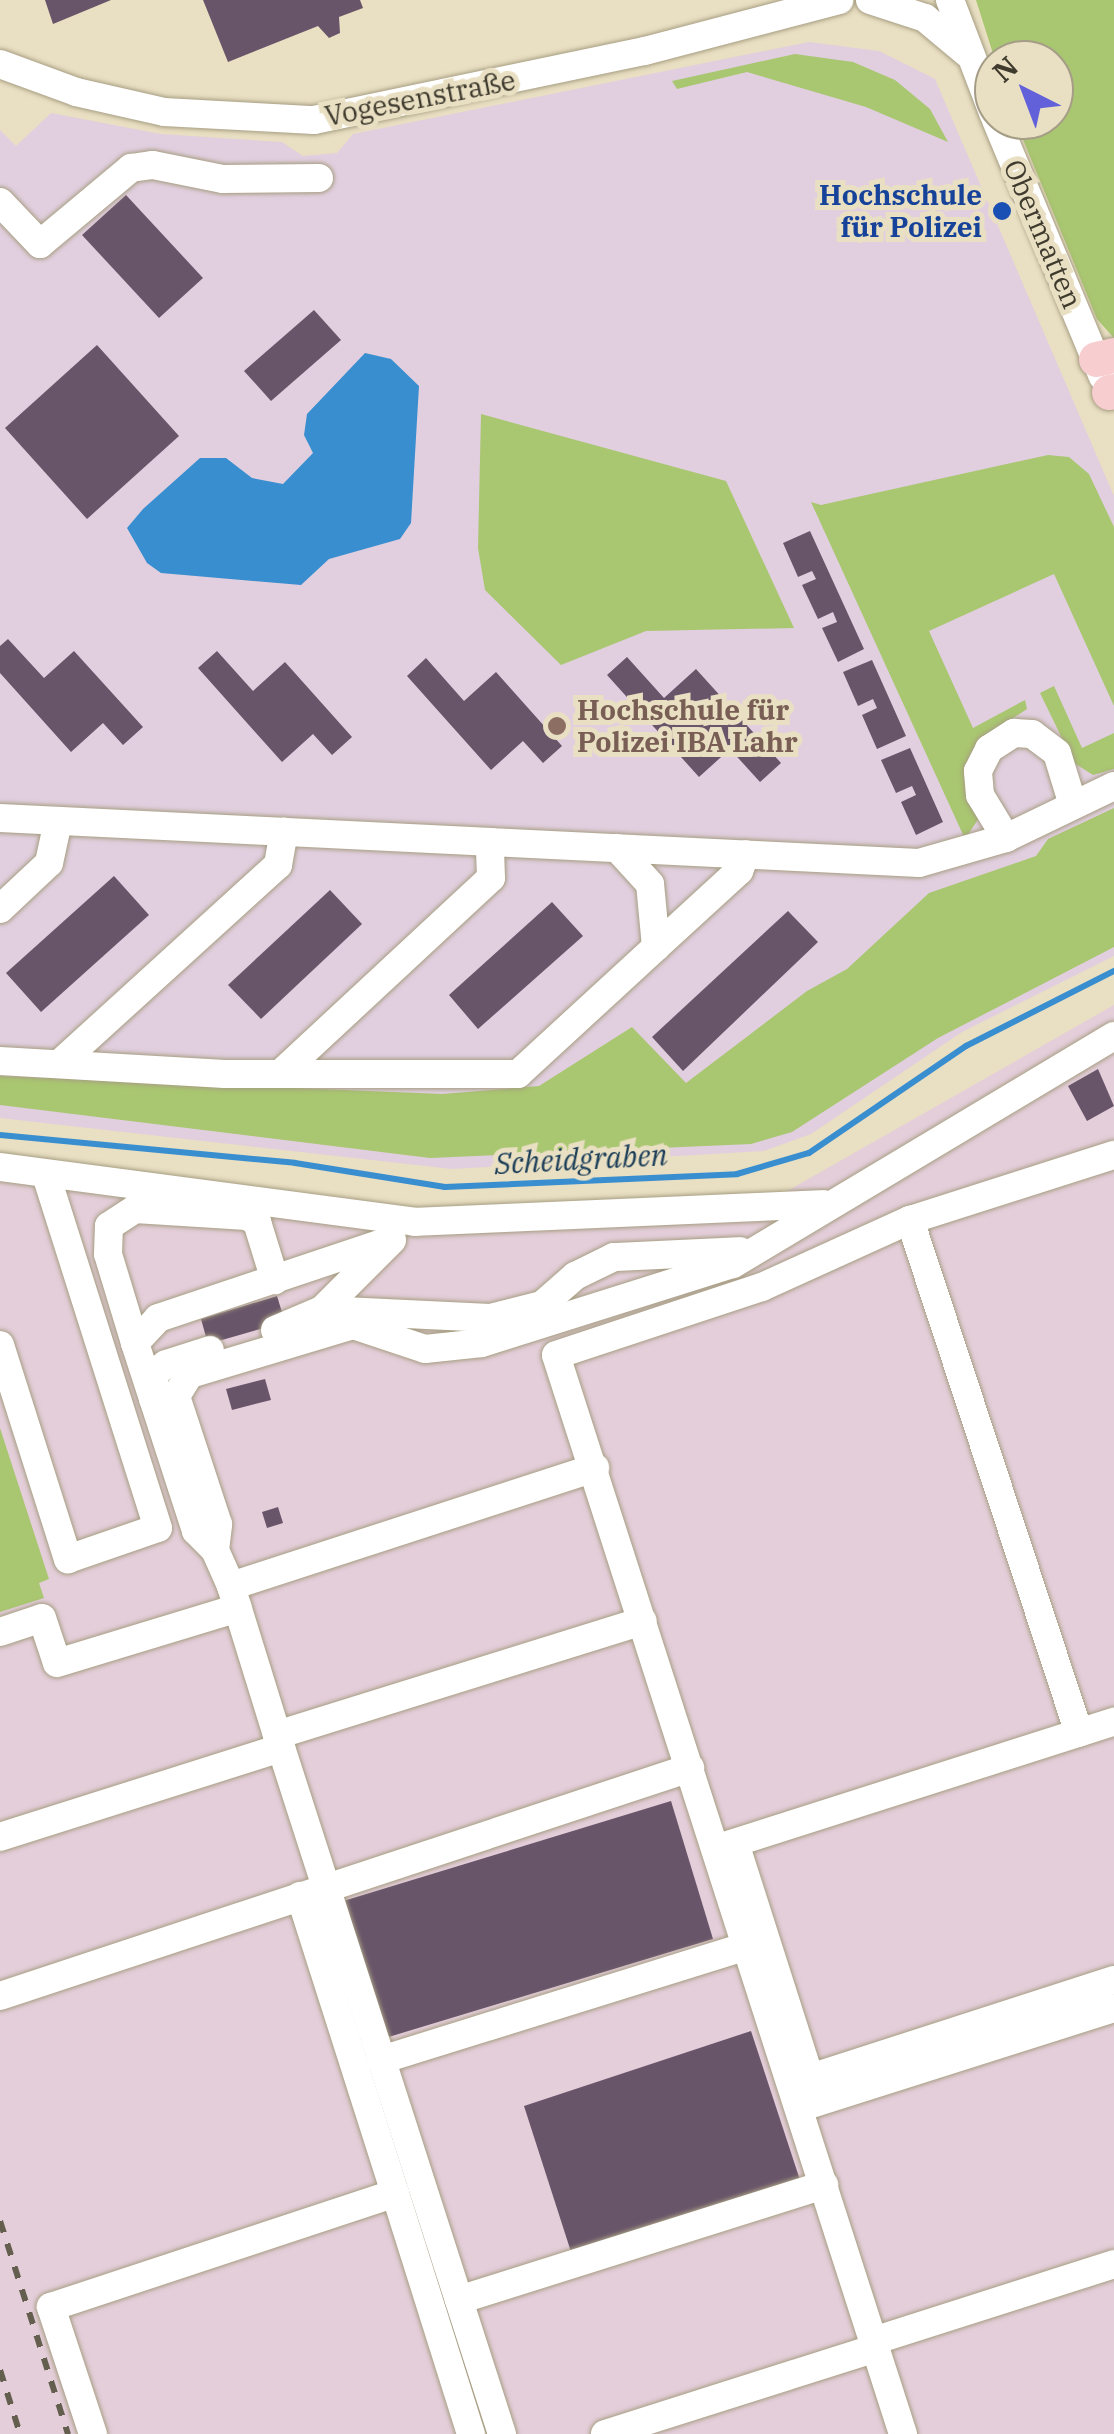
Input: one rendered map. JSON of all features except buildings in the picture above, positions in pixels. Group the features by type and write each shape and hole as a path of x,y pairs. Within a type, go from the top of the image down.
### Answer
{"street":[{"name":"Vogesenstraße","path":"2,68 164,112 314,120 645,52 839,0"},
{"path":"870,0 926,18 970,55"},
{"name":"Obermatten","path":"950,0 974,65"},
{"name":"Obermatten","path":"1006,140 1105,357 1112,395"},
{"path":"0,202 40,244 131,168 154,164 223,179 320,178"},
{"path":"1006,838 980,795 978,771 989,749 1014,733 1032,734 1057,754 1073,806"},
{"path":"0,818 919,863 1006,838 1114,786"},
{"path":"0,908 49,862 58,820"},
{"path":"59,1064 278,865 284,832"},
{"path":"280,1074 491,878 490,842"},
{"path":"617,848 650,884 656,946"},
{"path":"0,1061 280,1074 518,1074 740,871 746,854"},
{"path":"215,1550 218,1524 176,1396 190,1374 353,1325 425,1350 482,1342 756,1251 827,1204 1114,1036"},
{"path":"1114,1155 910,1220 762,1287 556,1356 690,1768 726,1846 810,2078 1114,1980"},
{"path":"0,1167 414,1222 827,1204"},
{"path":"0,1345 68,1559 158,1528 46,1175"},
{"path":"275,1280 257,1222 248,1216 135,1208 109,1226 108,1254 134,1344 196,1531 215,1550 234,1597 279,1742 313,1892 395,2193 471,2434"},
{"path":"910,1220 1079,1734"},
{"path":"134,1344 158,1318 391,1240 798,1224"},
{"path":"322,1310 391,1240"},
{"path":"153,1399 155,1373 166,1364 322,1310 490,1318 542,1305 575,1276 614,1257 756,1251"},
{"path":"0,1632 42,1618 57,1664 595,1468"},
{"path":"0,1836 643,1621"},
{"path":"726,1846 1114,1722"},
{"path":"0,1996 690,1768"},
{"path":"726,1846 747,1946 903,2434"},
{"path":"313,1892 381,2060 502,2434"},
{"path":"381,2060 747,1946"},
{"path":"799,2108 1114,2008"},
{"path":"459,2300 824,2186"},
{"path":"93,2434 51,2307 395,2193"},
{"path":"605,2434 1114,2264"}],"shaded area":[{"name":"Hochschule für Polizei IBA Lahr","path":"809,42 879,51 935,79 1114,496 1114,956 962,1032 811,1134 764,1151 452,1169 0,1118 0,130 16,146 51,113 161,134 282,142 303,156 337,153 353,134"},
{"path":"1114,1005 1114,2434 0,2434 0,1153 396,1210 782,1194"}],"green space":[{"path":"976,0 1114,0 1114,338 1097,319 1023,140 1074,140 1074,40 989,40"},
{"path":"795,54 853,62 895,80 930,109 948,142 866,107 747,72 677,89 672,81"},
{"path":"481,414 726,481 794,628 646,631 561,665 485,590 478,548"},
{"path":"1048,455 1069,457 1089,474 1114,527 1114,706 1054,574 929,631 973,728 1025,700 1027,709 984,737 981,815 965,839 811,502 821,505"},
{"path":"1054,686 1082,748 1114,733 1114,769 1093,775 1074,763 1040,693"},
{"path":"1114,808 1114,947 938,1038 792,1132 751,1144 430,1158 0,1105 0,1076 442,1094 539,1086 632,1027 686,1083 807,991 847,969 929,893 1036,856 1048,839"},
{"path":"0,1428 49,1579 39,1583 44,1598 0,1612"}],"water":[{"path":"365,353 391,359 419,386 411,523 400,539 329,559 301,585 161,573 147,563 127,528 143,509 200,458 226,458 252,478 283,484 313,453 304,435 307,414"}],"waterway":[{"name":"Scheidgraben","path":"0,1135 295,1163 445,1187 737,1174 809,1153 966,1046 1114,971"}],"railway":[{"path":"0,2221 68,2434"},
{"path":"0,2370 20,2434"}],"place":[{"name":"Hochschule für Polizei","path":"1002,211"},
{"name":"Hochschule für Polizei IBA Lahr","path":"557,726"}]}
